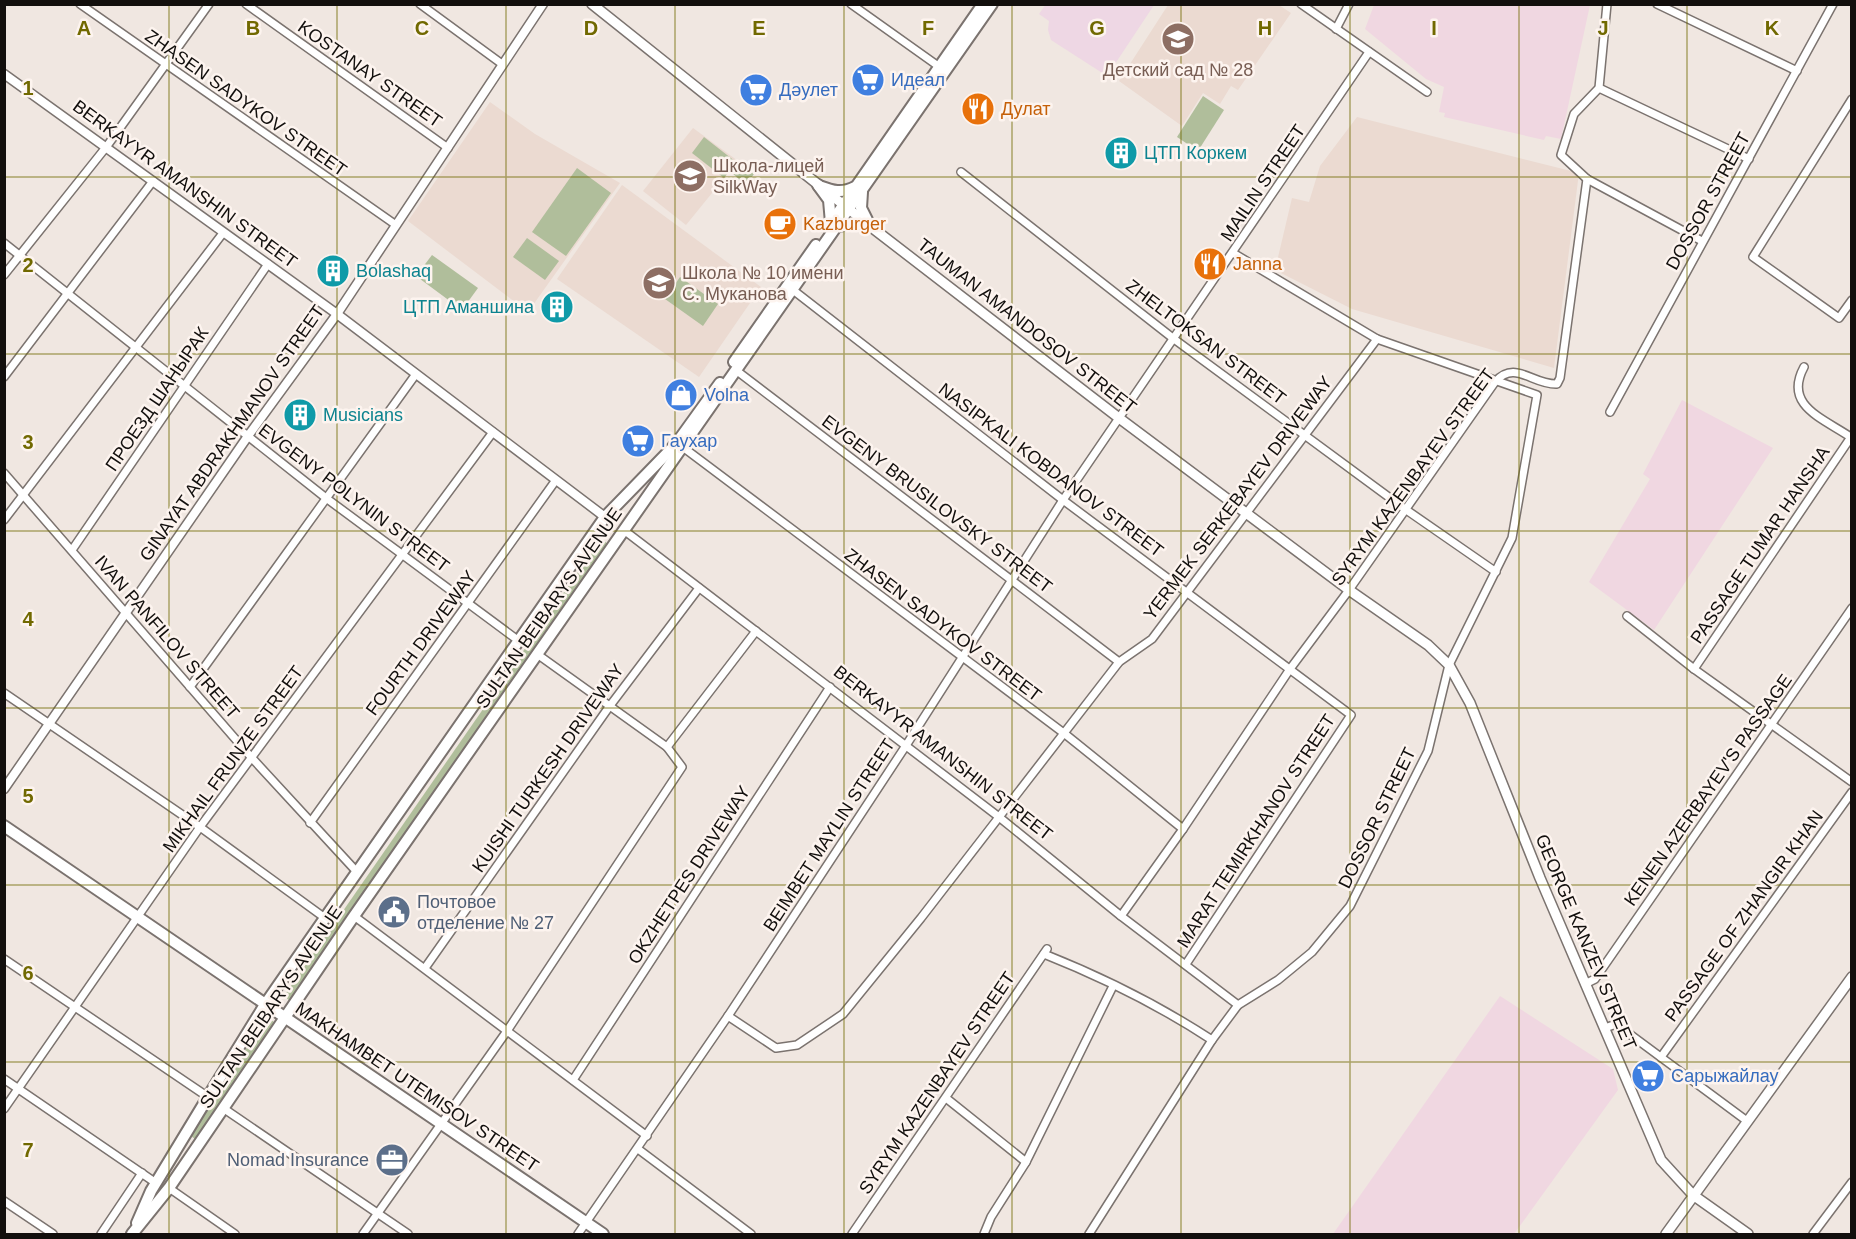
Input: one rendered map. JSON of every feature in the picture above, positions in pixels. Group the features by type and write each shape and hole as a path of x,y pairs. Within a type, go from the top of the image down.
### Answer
{"main road":[{"name":"TAUMAN AMANDOSOV STREET","path":"592,4 870,226 1119,418 1349,590 1428,645 1449,665"},
{"name":"SULTAN BEIBARYS AVENUE","path":"943,69 983,4"},
{"name":"SULTAN BEIBARYS AVENUE","path":"133,1233 169,1188 354,916 684,448 793,290 846,207 943,69 992,4"},
{"path":"818,185 835,192 859,190 861,208 870,226"},
{"path":"818,185 829,200 834,225 848,223 870,226"},
{"name":"SULTAN BEIBARYS AVENUE","path":"133,1233 156,1182 266,1003 325,918 604,517 676,444 834,225"},
{"path":"620,501 630,503 637,512"},
{"name":"GEORGE KANZEV STREET","path":"1449,665 1470,703 1585,984 1661,1160 1694,1195 1748,1234"},
{"name":"MAKHAMBET UTEMISOV STREET","path":"4,826 603,1234"},
{"path":"1666,1234 1851,977"}],"street":[{"name":"ZHASEN SADYKOV STREET","path":"80,4 396,225"},
{"path":"4,275 107,146 209,4"},
{"name":"KOSTANAY STREET","path":"246,4 448,148"},
{"path":"420,4 502,64"},
{"name":"GINAYAT ABDRAKHMANOV STREET","path":"4,789 248,436 337,314 543,4"},
{"path":"851,4 943,69"},
{"path":"1301,4 1427,92"},
{"path":"1336,29 1349,4"},
{"path":"1607,4 1599,88 1574,114 1561,155 1587,179 1702,241"},
{"path":"1657,4 1797,72"},
{"name":"DOSSOR STREET","path":"1610,412 1833,4"},
{"name":"MAILIN STREET","path":"1119,418 1369,52"},
{"name":"BERKAYYR AMANSHIN STREET","path":"4,74 107,146 223,233 337,314 604,517"},
{"path":"1599,88 1749,159"},
{"path":"1851,99 1753,257 1839,318 1851,300"},
{"name":"ZHELTOKSAN STREET","path":"961,172 1174,339 1405,509 1496,572"},
{"name":"SYRYM KAZENBAYEV STREET","path":"1121,916 1183,829 1290,669 1349,590 1495,382 1503,373 1512,371 1549,385 1557,384 1560,378 1587,179"},
{"path":"4,377 153,181"},
{"path":"4,520 138,349 223,233"},
{"name":"EVGENY POLYNIN STREET","path":"4,243 326,498 519,641"},
{"path":"1233,253 1377,339 1495,382"},
{"name":"ПРОЕЗД ШАНЫРАК","path":"72,550 268,264"},
{"name":"NASIPKALI KOBDANOV STREET","path":"793,290 1063,500 1351,715"},
{"name":"YERMEK SERKEBAYEV DRIVEWAY","path":"728,1016 776,1048 797,1046 843,1014 921,918 1119,662 1152,639 1377,339"},
{"name":"PASSAGE TUMAR HANSHA","path":"1694,669 1851,438 1800,402 1796,392 1797,380 1804,367"},
{"name":"EVGENY BRUSILOVSKY STREET","path":"737,371 1119,662"},
{"path":"190,687 416,374"},
{"name":"DOSSOR STREET","path":"1238,1005 1278,980 1312,952 1350,906 1428,751 1449,665 1512,538 1537,395 1495,382"},
{"name":"BEIMBET MAYLIN STREET","path":"578,1234 728,1016 905,747 1063,500 1119,418"},
{"name":"MIKHAIL FRUNZE STREET","path":"4,1109 200,827 493,432"},
{"name":"ZHASEN SADYKOV STREET","path":"684,448 1065,734 1183,829"},
{"name":"IVAN PANFILOV STREET","path":"4,473 251,757 357,872"},
{"name":"FOURTH DRIVEWAY","path":"310,823 556,480"},
{"name":"BERKAYYR AMANSHIN STREET","path":"625,531 999,817 1121,916 1238,1005"},
{"name":"KUISHI TURKESH DRIVEWAY","path":"425,968 609,707 699,588"},
{"name":"KENEN AZERBAYEV'S PASSAGE","path":"1585,984 1595,979 1851,608"},
{"path":"1626,616 1694,669 1851,782"},
{"path":"667,747 756,631"},
{"path":"363,1234 507,1031 682,767 667,747 537,654"},
{"name":"OKZHETPES DRIVEWAY","path":"573,1080 830,687"},
{"path":"4,693 200,827 325,918"},
{"name":"MARAT TEMIRKHANOV STREET","path":"1186,964 1351,715"},
{"name":"PASSAGE OF ZHANGIR KHAN","path":"1661,1057 1851,792"},
{"path":"354,916 647,1136"},
{"name":"SYRYM KAZENBAYEV STREET","path":"852,1234 1046,952 1113,986"},
{"path":"4,959 208,1097"},
{"path":"984,1234 991,1217 1026,1162 1113,986 1186,1023 1212,1040"},
{"path":"1089,1234 1212,1040 1238,1005"},
{"path":"1605,1028 1616,1024 1747,1120"},
{"path":"4,1080 156,1182"},
{"path":"946,1098 1026,1162"},
{"path":"223,1108 408,1234"},
{"path":"638,1149 751,1234"},
{"path":"101,1234 142,1173"},
{"path":"1813,1234 1851,1182"},
{"path":"169,1188 235,1234"},
{"path":"4,1201 53,1234"}],"shaded area":[{"path":"1046,4 1154,5 1107,76 1051,40 1048,30 1049,21 1039,14"},
{"path":"1168,5 1279,5 1291,13 1238,90 1231,86 1220,104 1203,93 1182,126 1119,81"},
{"path":"1374,5 1590,5 1561,139 1546,136 1544,140 1444,117 1445,113 1439,112 1444,87 1426,79 1365,29"},
{"path":"490,102 535,134 620,183 528,312 408,221"},
{"path":"1357,117 1579,173 1554,368 1352,309 1275,270 1292,198 1309,202 1320,166"},
{"name":"Школа-лицей SilkWay","path":"693,128 738,161 686,225 643,191"},
{"name":"Школа № 10 имени С. Муканова","path":"622,185 761,287 699,377 557,279"},
{"path":"1682,400 1773,448 1654,630 1589,582 1650,479 1643,474"},
{"path":"1500,996 1613,1069 1618,1090 1514,1234 1333,1234"}],"green space":[{"path":"1203,96 1224,110 1198,151 1177,137"},
{"path":"704,137 736,162 724,178 692,153"},
{"path":"742,164 754,174 746,185 732,173"},
{"path":"577,168 611,193 566,256 532,232"},
{"path":"527,238 559,261 545,280 513,257"},
{"path":"432,255 478,288 462,310 416,276"},
{"path":"680,277 718,304 703,326 665,299"},
{"path":"601,539 608,544 290,1001 284,996"},
{"path":"267,1017 274,1022 196,1140 190,1135"}],"place":[{"name":"Детский сад № 28","path":"1178,39"},
{"name":"Идеал","path":"868,80"},
{"name":"Дәулет","path":"756,90"},
{"name":"Дулат","path":"978,109"},
{"name":"ЦТП Коркем","path":"1121,153"},
{"name":"Школа-лицей SilkWay","path":"690,176"},
{"name":"Kazburger","path":"780,224"},
{"name":"Janna","path":"1210,264"},
{"name":"Bolashaq","path":"333,271"},
{"name":"Школа № 10 имени С. Муканова","path":"659,283"},
{"name":"ЦТП Аманшина","path":"557,307"},
{"name":"Volna","path":"681,395"},
{"name":"Musicians","path":"300,415"},
{"name":"Гаухар","path":"638,441"},
{"name":"Почтовое отделение № 27","path":"394,912"},
{"name":"Сарыжайлау","path":"1648,1076"},
{"name":"Nomad Insurance","path":"392,1160"}]}
